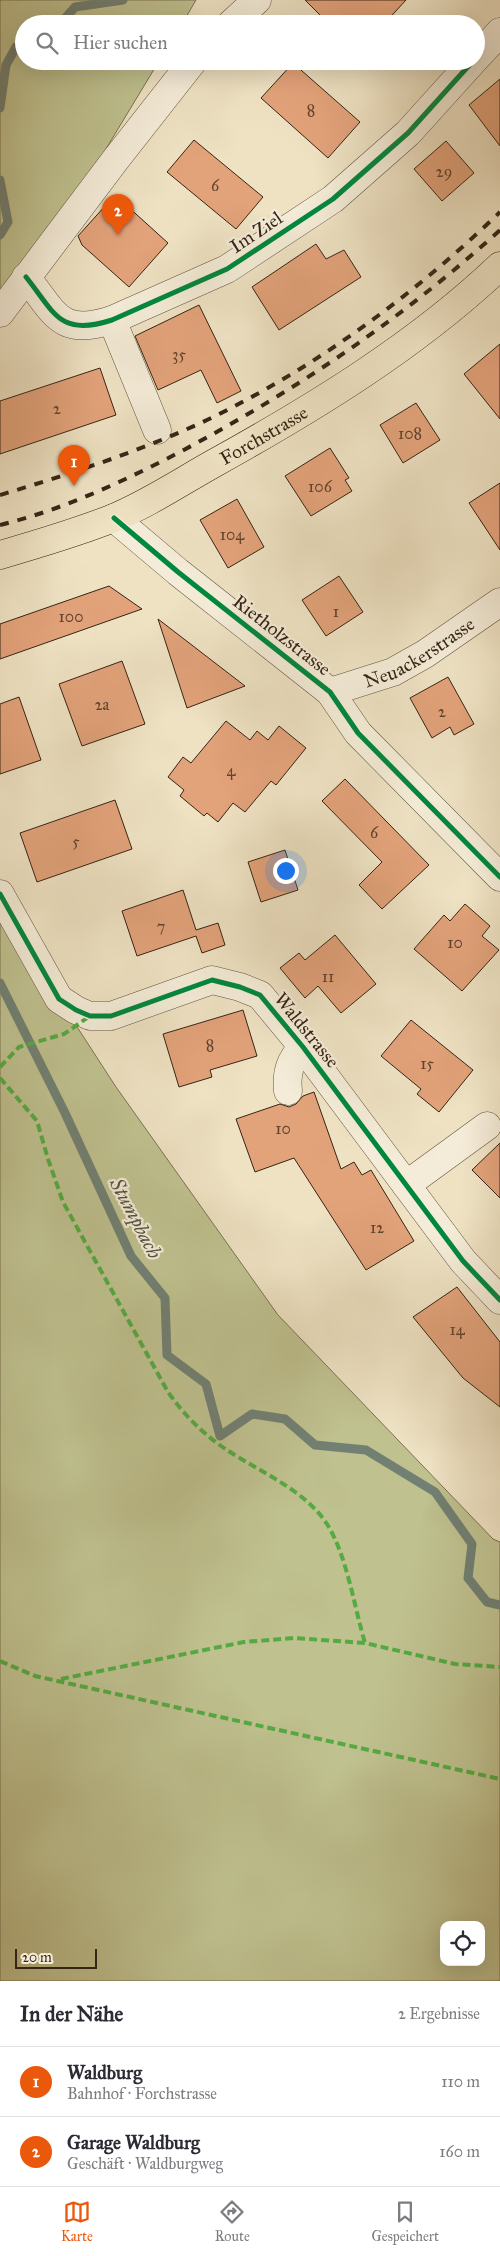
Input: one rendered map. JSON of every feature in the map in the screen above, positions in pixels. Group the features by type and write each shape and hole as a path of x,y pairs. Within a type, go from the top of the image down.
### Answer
{"main road":[{"name":"Forchstrasse","path":"0,555 74,533 114,518 248,444 366,373 474,291 500,266"}],"street":[{"path":"240,15 257,0"},
{"path":"485,48 500,32"},
{"path":"0,313 186,70"},
{"name":"Im Ziel","path":"26,277 53,314 71,325 92,326 112,320 227,270 332,199 408,133 465,70"},
{"path":"112,320 157,430"},
{"name":"Rietholzstrasse","path":"114,518 178,572 330,692 358,734 500,877"},
{"name":"Neuackerstrasse","path":"330,692 393,672 425,654 500,602"},
{"name":"Waldstrasse","path":"0,894 59,999 90,1016 111,1016 212,980 240,987 260,995 303,1047 463,1261 500,1300"},
{"path":"288,1091 287,1076 291,1060 303,1047"},
{"path":"406,1184 487,1126"}],"green space":[{"path":"0,0 196,0 187,15 15,15 15,70 154,70 48,245 0,312"},
{"path":"0,894 59,999 116,1087 278,1315 493,1539 500,1542 500,1981 0,1981"}],"building":[{"path":"305,0 406,0 392,15 320,15"},
{"path":"287,70 301,70 360,122 328,158 261,98"},
{"path":"500,79 500,146 469,105"},
{"path":"194,140 263,197 236,229 167,172"},
{"path":"446,141 474,173 442,201 414,169"},
{"path":"115,195 168,243 129,287 82,245 78,236"},
{"path":"316,244 326,259 344,250 361,277 279,330 252,287"},
{"path":"199,305 241,391 217,403 201,370 158,390 135,336"},
{"path":"500,344 500,419 464,374"},
{"path":"100,368 116,415 0,454 0,401"},
{"path":"416,403 440,440 403,463 380,425"},
{"path":"330,448 349,478 345,480 352,491 311,516 285,476"},
{"path":"500,483 500,550 469,503"},
{"path":"237,499 264,547 228,568 200,520"},
{"path":"339,576 363,612 326,636 302,600"},
{"path":"109,586 142,609 0,659 0,624"},
{"path":"158,619 245,686 187,708"},
{"path":"122,661 145,724 82,746 59,684"},
{"path":"448,677 474,724 454,735 450,727 432,738 410,698"},
{"path":"19,697 41,760 0,774 0,704"},
{"path":"226,721 250,740 257,731 268,740 279,726 306,748 276,785 271,781 245,812 233,803 218,822 207,813 204,816 180,796 184,790 168,777 183,757 191,763"},
{"path":"345,779 429,865 382,909 359,885 382,862 322,801"},
{"path":"115,800 132,849 37,882 20,833"},
{"path":"285,850 298,890 261,902 248,862"},
{"path":"183,890 196,930 218,923 225,945 202,953 196,936 137,956 122,911"},
{"path":"465,904 490,926 482,936 499,950 462,991 414,949 444,915 450,921"},
{"path":"335,935 376,984 341,1013 318,986 305,998 280,968 299,953 305,960"},
{"path":"243,1010 257,1056 210,1070 212,1077 179,1087 163,1034"},
{"path":"411,1020 473,1070 439,1112 417,1094 421,1089 381,1056"},
{"path":"314,1092 341,1169 354,1162 362,1175 371,1170 414,1241 366,1270 294,1158 255,1172 236,1119 280,1104 289,1107 296,1104 303,1096"},
{"path":"500,1143 500,1198 472,1170"},
{"path":"457,1287 500,1342 500,1407 463,1378 413,1317"}],"waterway":[{"name":"Stumpbach","path":"68,15 75,7 123,0"},
{"name":"Stumpbach","path":"0,108 6,65 15,49"},
{"name":"Stumpbach","path":"0,180 8,222 0,235"},
{"name":"Stumpbach","path":"0,983 65,1113 131,1256 165,1298 167,1355 206,1384 220,1436 252,1414 285,1419 315,1445 366,1450 435,1492 472,1544 468,1578 487,1602 500,1605"}],"railway":[{"path":"0,495 131,452 207,420 247,400 362,328 433,272 500,212"},
{"path":"0,525 46,512 113,485 178,453 264,405 346,352 386,323 425,294 500,230"}],"marked path":[{"path":"0,1067 19,1047 64,1034 90,1016"},
{"path":"0,1078 37,1121 63,1202 168,1392 188,1417 210,1438 294,1491 307,1501 327,1524 345,1566 365,1643"},
{"path":"61,1679 244,1642 294,1638 365,1643 455,1664 500,1667"},
{"path":"0,1661 35,1676 500,1779"}],"cycle path":[{"path":"26,277 52,311 69,323 80,326 94,325 112,320 227,269 333,199 408,133 465,70"},
{"path":"114,518 178,572 330,692 358,733 500,877"},
{"path":"0,894 59,999 90,1016 111,1016 212,980 240,987 260,995 303,1047 463,1261 500,1300"}],"place":[{"name":"Garage Waldburg","path":"118,235"},
{"name":"Waldburg","path":"74,486"}]}
